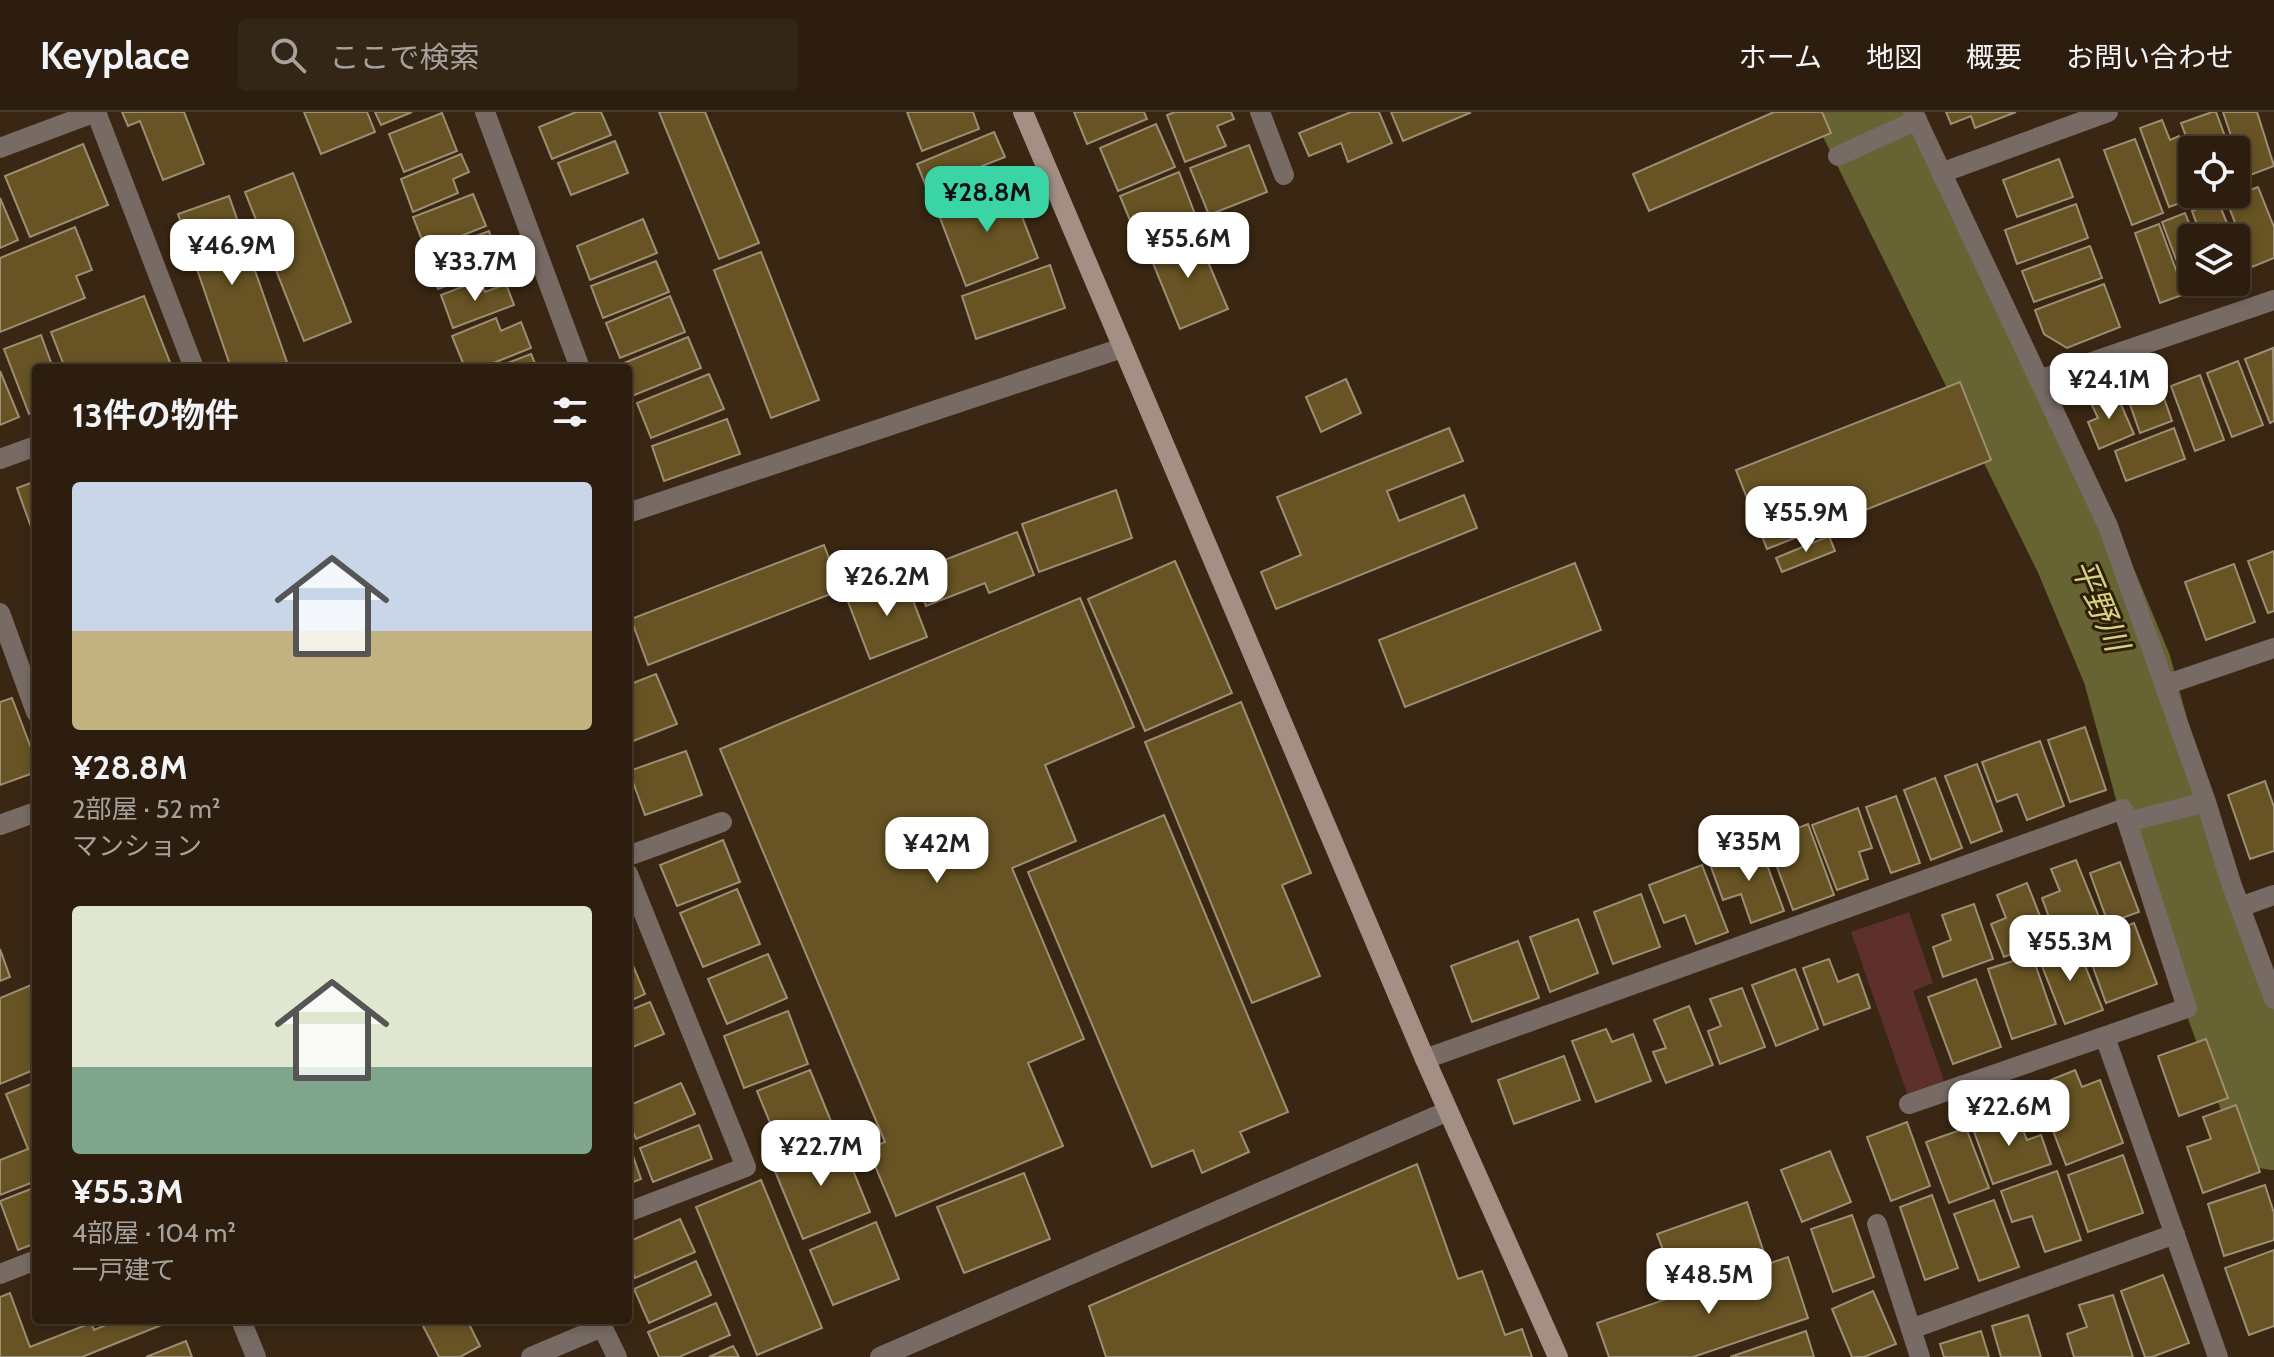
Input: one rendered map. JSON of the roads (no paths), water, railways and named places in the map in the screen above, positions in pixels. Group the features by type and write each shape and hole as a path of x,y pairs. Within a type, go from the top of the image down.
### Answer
{"street":[{"path":"0,148 96,112 192,364"},
{"path":"485,112 579,364"},
{"path":"1023,112 1425,1059 1558,1357"},
{"path":"1260,112 1284,175"},
{"path":"1941,173 2108,112"},
{"path":"1838,156 1891,132 1915,116 2108,526 2165,685 2197,804 2274,999"},
{"path":"2039,380 2274,300"},
{"path":"632,507 1122,348"},
{"path":"0,459 32,447"},
{"path":"0,613 32,701"},
{"path":"2165,685 2274,648"},
{"path":"2136,820 2197,804"},
{"path":"1425,1059 2123,809 2136,820 2187,1008 1909,1104"},
{"path":"0,825 32,813"},
{"path":"632,855 722,822"},
{"path":"632,884 746,1167 632,1210"},
{"path":"2240,907 2274,895"},
{"path":"2105,1037 2218,1357"},
{"path":"880,1357 1448,1111"},
{"path":"1877,1224 1920,1357"},
{"path":"1911,1329 2175,1234"},
{"path":"0,1274 32,1262"},
{"path":"243,1324 256,1357"},
{"path":"531,1357 600,1324 617,1357"}],"waterway":[{"name":"平野川","path":"1861,112 2079,554 2127,669 2180,863 2274,1125"}]}
